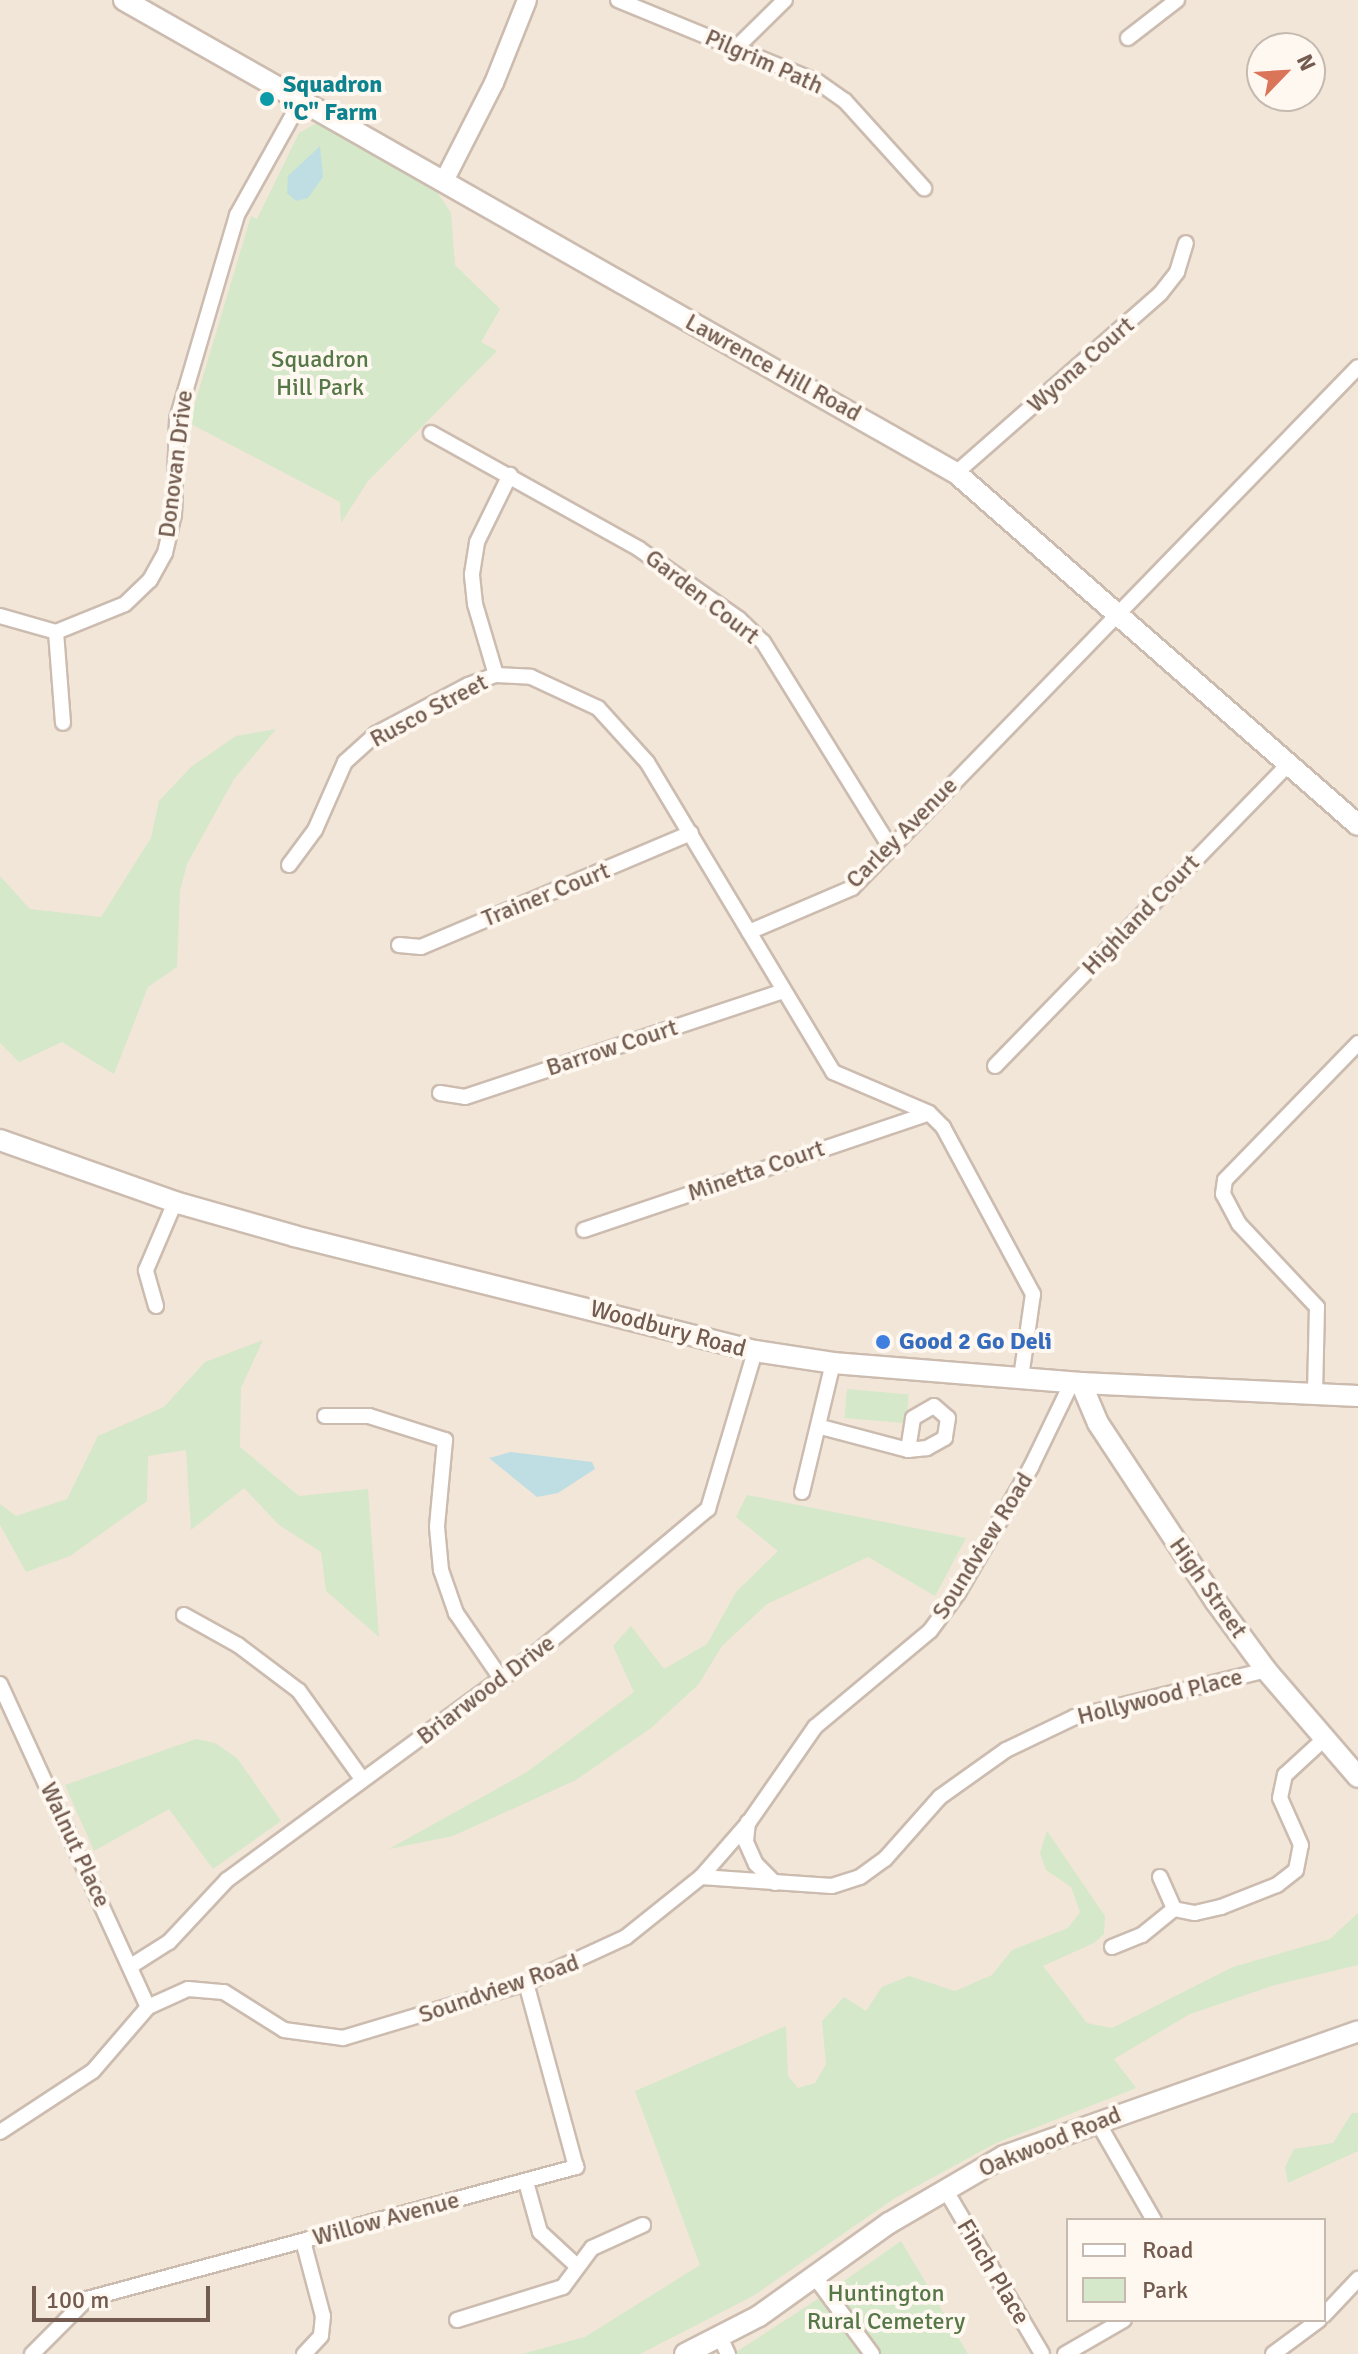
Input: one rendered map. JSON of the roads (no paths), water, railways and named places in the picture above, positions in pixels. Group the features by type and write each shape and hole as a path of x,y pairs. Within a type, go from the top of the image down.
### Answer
{"main road":[{"name":"Lawrence Hill Road","path":"124,0 299,104 444,181 956,473 1115,617 1358,825"},
{"name":"Woodbury Road","path":"0,1140 175,1202 755,1351 833,1363 1076,1382 1358,1396"},
{"name":"High Street","path":"1076,1382 1098,1423 1163,1524 1266,1670 1358,1777"},
{"name":"Oakwood Road","path":"685,2354 724,2345 815,2277 945,2189 1004,2156 1358,2031"}],"street":[{"path":"444,181 494,83 527,0"},
{"name":"Pilgrim Path","path":"618,0 818,82 845,101 924,188"},
{"path":"737,47 785,0"},
{"path":"1128,38 1177,0"},
{"name":"Donovan Drive","path":"56,632 125,604 150,580 165,553 174,515 177,419 194,353 237,215 299,104"},
{"name":"Wyona Court","path":"956,473 1160,294 1177,272 1186,243"},
{"name":"Carley Avenue","path":"749,932 852,888 1358,367"},
{"name":"Garden Court","path":"431,433 639,549 763,642 890,847"},
{"path":"496,675 475,604 472,574 477,542 510,475"},
{"path":"0,616 56,632 63,723"},
{"name":"Rusco Street","path":"289,865 315,830 345,762 376,734 496,675 531,677 564,688 598,708 647,762 749,932"},
{"name":"Highland Court","path":"995,1066 1288,765"},
{"name":"Trainer Court","path":"399,945 421,947 691,833"},
{"path":"749,932 833,1072 929,1113 943,1127 1033,1294 1021,1377"},
{"name":"Barrow Court","path":"440,1093 465,1097 784,991"},
{"path":"1315,1394 1317,1307 1239,1224 1223,1194 1225,1180 1358,1043"},
{"name":"Minetta Court","path":"584,1230 929,1113"},
{"path":"156,1306 146,1270 175,1202"},
{"name":"Briarwood Drive","path":"131,1966 169,1942 227,1880 502,1680 708,1509 755,1351"},
{"path":"802,1492 821,1427 833,1363"},
{"name":"Soundview Road","path":"0,2132 93,2071 148,2007 178,1992 204,1988 224,1992 284,2030 343,2038 526,1983 626,1937 701,1877 749,1822 815,1727 930,1631 958,1593 1076,1382"},
{"path":"325,1416 369,1416 445,1440 437,1527 441,1570 456,1613 502,1680"},
{"path":"821,1427 908,1450"},
{"path":"184,1615 238,1645 299,1691 362,1779"},
{"name":"Hollywood Place","path":"701,1877 832,1886 860,1877 885,1859 950,1789 1006,1750 1057,1725 1266,1670"},
{"name":"Walnut Place","path":"0,1684 148,2007"},
{"path":"1174,1909 1195,1913 1221,1907 1277,1885 1296,1870 1301,1845 1280,1798 1285,1775 1324,1739"},
{"path":"749,1822 746,1842 756,1864 776,1884"},
{"path":"1160,1877 1174,1909"},
{"path":"1112,1947 1149,1931 1174,1909"},
{"name":"Willow Avenue","path":"32,2354 87,2299 576,2167 526,1983"},
{"path":"1097,2121 1153,2218"},
{"path":"526,2182 540,2232 577,2266"},
{"name":"Finch Place","path":"945,2189 1042,2354"},
{"path":"457,2320 563,2287 592,2248 643,2225"},
{"path":"303,2241 323,2316 321,2336 304,2354"},
{"path":"815,2277 872,2354"},
{"path":"1326,2313 1358,2279"},
{"path":"1065,2354 1121,2322"},
{"path":"1273,2354 1316,2322"}],"water":[{"path":"320,146 323,177 308,198 296,201 287,193 288,176"},
{"path":"511,1452 592,1462 595,1469 558,1493 537,1497 489,1458"}],"place":[{"name":"Squadron \"C\" Farm","path":"267,99"},
{"name":"Good 2 Go Deli","path":"883,1342"}],"park label":[{"name":"Squadron Hill Park","path":"320,374"},
{"name":"Huntington Rural Cemetery","path":"886,2308"}]}
